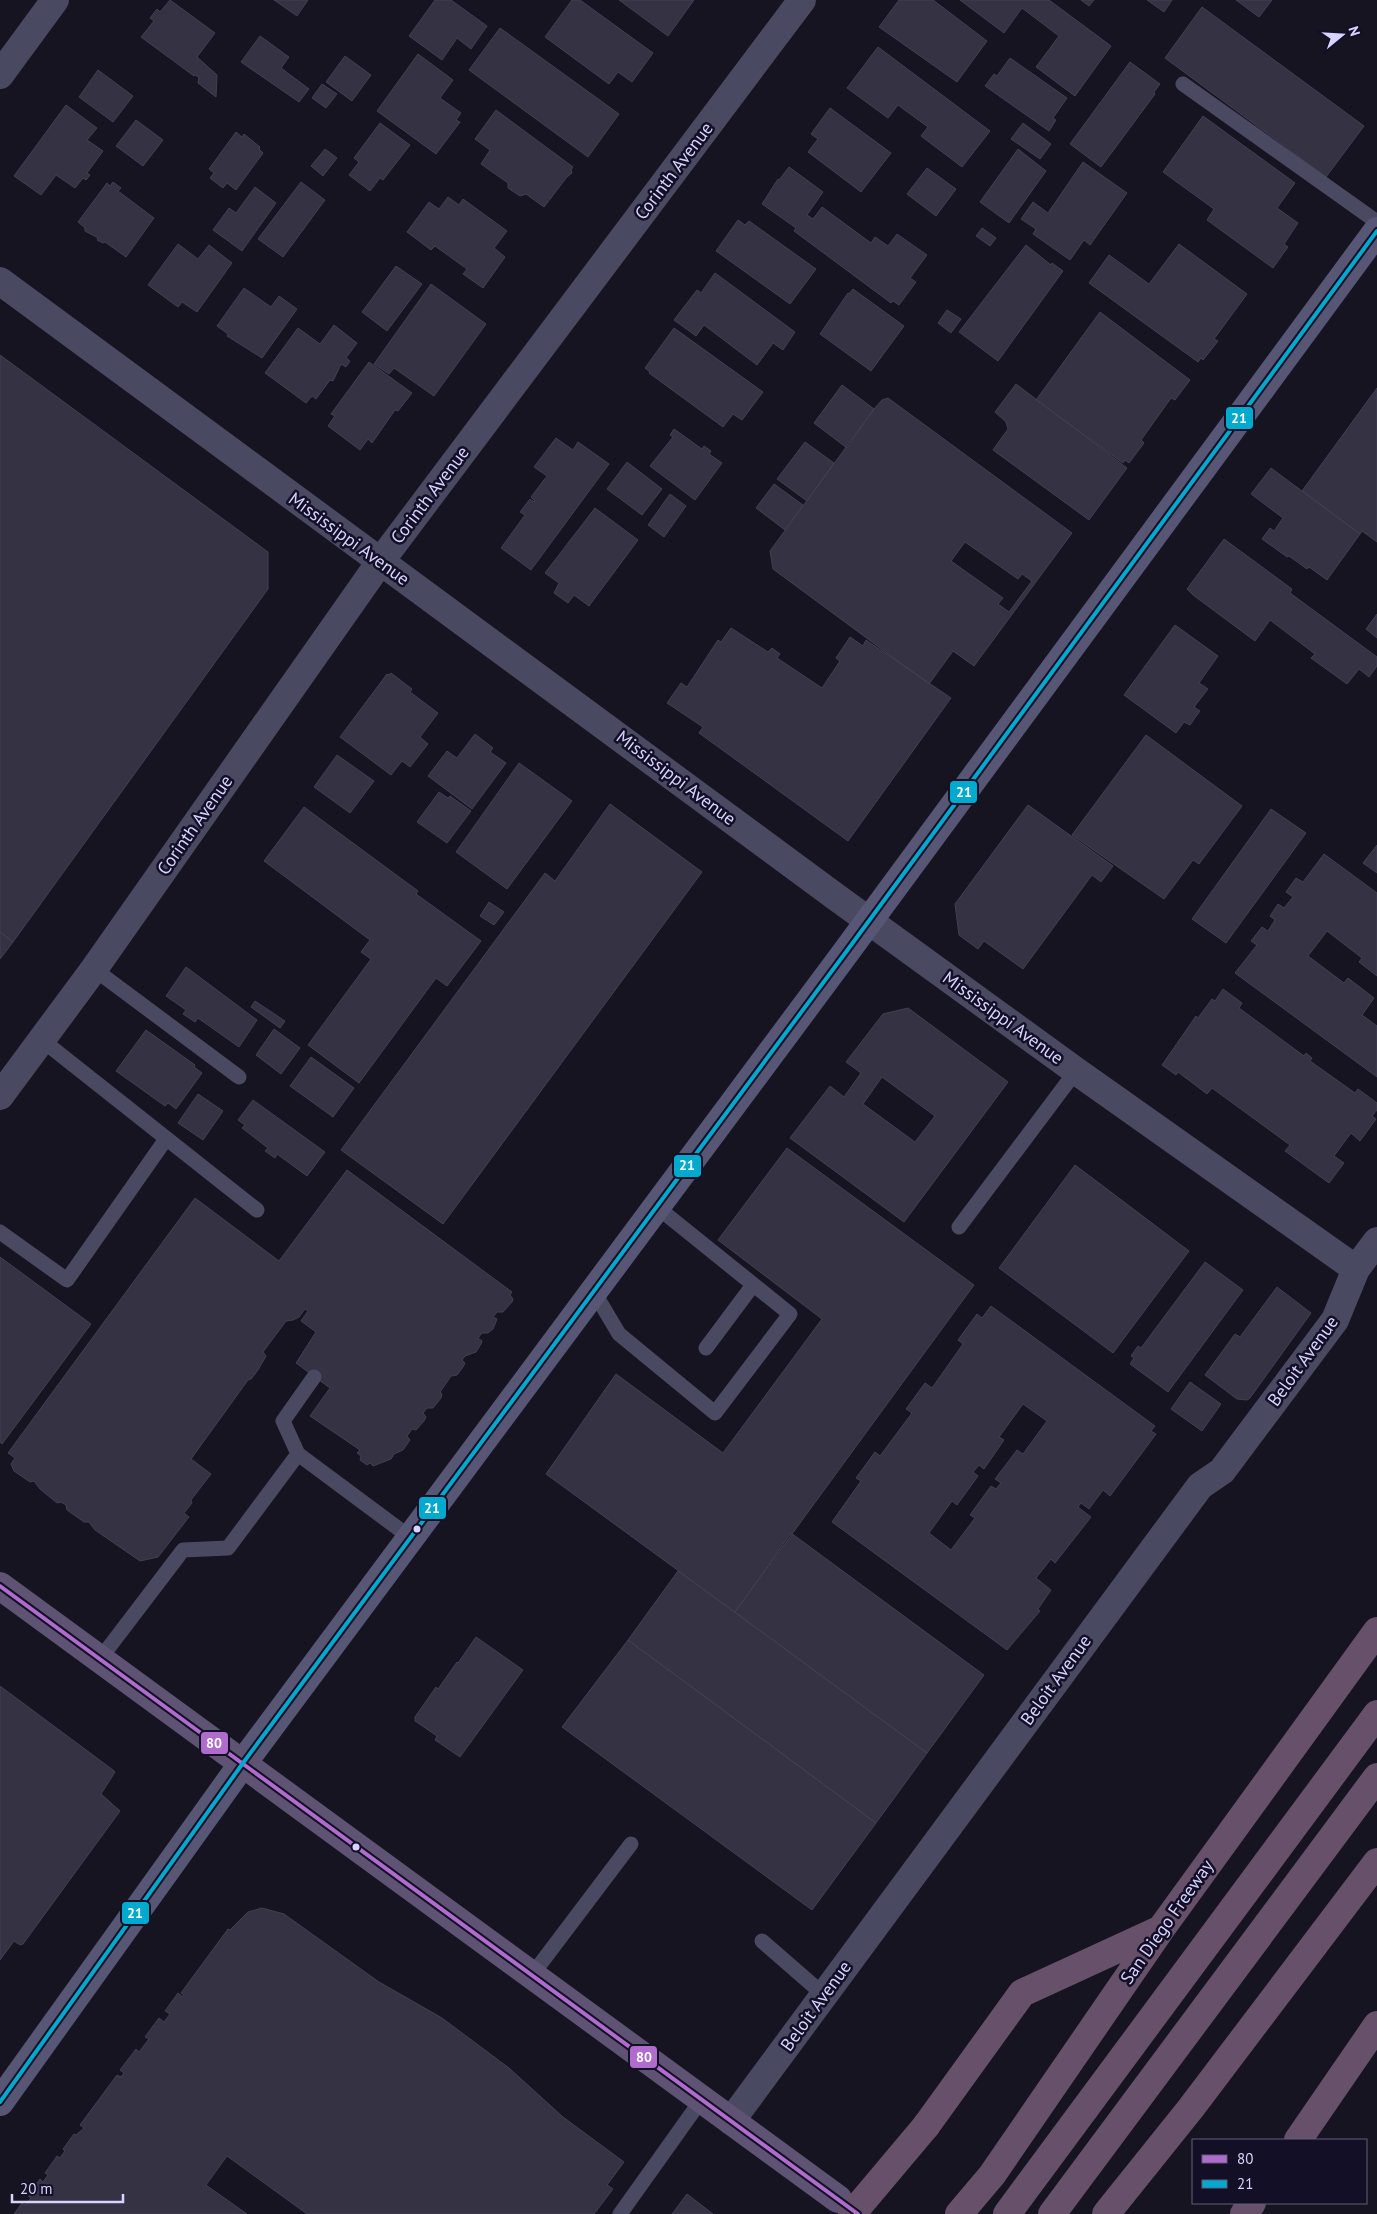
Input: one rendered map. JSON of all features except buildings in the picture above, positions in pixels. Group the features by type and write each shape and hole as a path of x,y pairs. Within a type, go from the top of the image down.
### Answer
{"highway":[{"name":"San Diego Freeway","path":"959,2214 992,2175 1161,1929 1377,1631"},
{"path":"1014,2205 1377,1714"},
{"path":"1052,2214 1377,1778"},
{"path":"1106,2214 1191,2108 1377,1862"},
{"path":"845,2206 926,2126 1022,1993 1161,1929"},
{"path":"1299,2139 1377,2025"}],"main road":[{"path":"0,1586 845,2206"}],"street":[{"path":"0,75 55,0"},
{"name":"Corinth Avenue","path":"0,1096 94,969 380,562 802,0"},
{"path":"0,2102 243,1764 869,921 1377,231"},
{"name":"Mississippi Avenue","path":"0,281 380,562 590,713 869,921 1356,1270"},
{"name":"Beloit Avenue","path":"731,2121 1200,1486 1222,1471 1335,1320 1356,1270 1377,1241"}],"lane":[{"path":"1182,84 1377,222"},
{"path":"94,969 239,1077"},
{"path":"42,1040 258,1210"},
{"path":"960,1227 1076,1071"},
{"path":"0,1232 67,1280 166,1139"},
{"path":"594,1292 619,1334 715,1413 790,1314 657,1206"},
{"path":"706,1348 753,1285"},
{"path":"314,1376 283,1421 298,1454 411,1538"},
{"path":"100,1659 183,1550 228,1548 298,1454"},
{"path":"532,1975 631,1844"},
{"path":"762,1941 824,1995"},
{"path":"620,2214 702,2100"}],"transit line":[{"name":"21","path":"0,2102 243,1763 846,952 1377,231"},
{"name":"80","path":"0,1586 858,2214"}]}
